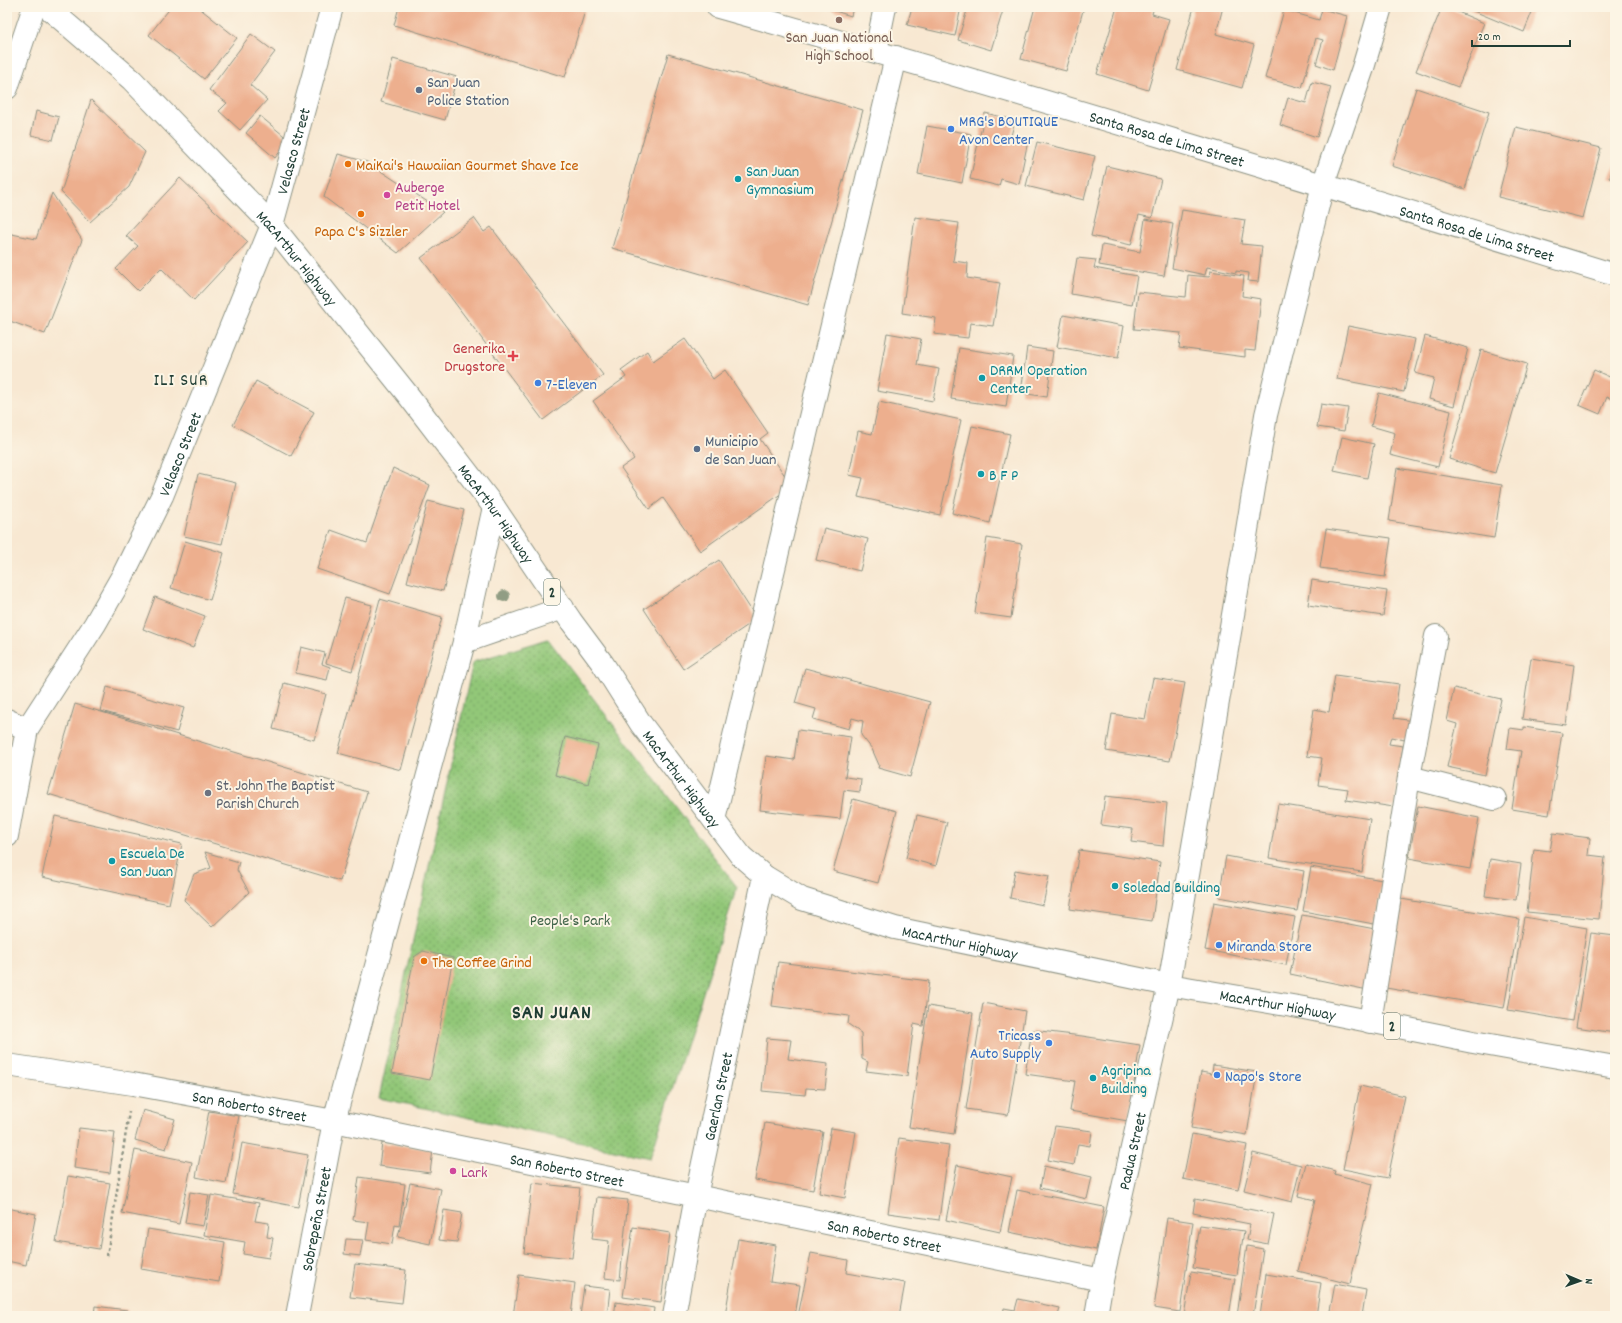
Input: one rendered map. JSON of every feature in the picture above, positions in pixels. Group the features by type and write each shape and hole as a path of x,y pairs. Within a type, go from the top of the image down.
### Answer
{"main road":[{"path":"7,88 34,7"},
{"name":"MacArthur Highway","path":"46,7 132,80 272,225 408,395 494,507 603,664 641,724 741,856 764,876 802,899 895,928 1168,985 1304,1008 1473,1042 1615,1067"},
{"name":"Velasco Street","path":"7,836 27,729 59,681 123,575 162,496 272,225 332,7"},
{"name":"Santa Rosa de Lima Street","path":"718,7 876,51 1323,185 1615,275"},
{"path":"876,51 885,7"},
{"name":"Padua Street","path":"1096,1316 1102,1280 1168,985 1233,617 1266,415 1323,185 1363,68 1381,7"},
{"path":"714,820 896,57"},
{"name":"Sobrepeña Street","path":"297,1316 334,1121 464,642 494,507"},
{"path":"464,642 564,608"},
{"path":"1370,1022 1409,778 1436,636"},
{"path":"7,720 27,729"},
{"path":"1409,778 1495,799"},
{"name":"Gaerlan Street","path":"674,1316 696,1196 764,876"},
{"name":"San Roberto Street","path":"7,1065 133,1084 334,1121 1102,1280"}],"path":[{"path":"107,1256 133,1084"}],"green space":[{"name":"People's Park","path":"548,639 737,887 650,1158 379,1098 473,662"}],"building":[{"path":"171,7 198,7 237,38 204,79 149,35"},
{"path":"399,7 573,7 585,11 565,77 394,25"},
{"path":"822,7 853,7 851,16"},
{"path":"912,7 961,7 955,36 907,25"},
{"path":"968,7 1004,7 991,50 958,40"},
{"path":"1035,7 1084,7 1066,71 1021,59"},
{"path":"1117,7 1154,7 1152,14 1169,19 1148,90 1097,74"},
{"path":"1194,7 1223,7 1216,34 1254,45 1242,88 1177,70"},
{"path":"1442,7 1446,7 1484,23 1458,87 1416,71"},
{"path":"1464,7 1534,7 1524,32"},
{"path":"1322,9 1347,16 1333,70 1316,64 1323,40 1316,38 1302,88 1265,78 1284,10 1319,20"},
{"path":"7,34 14,40 7,49"},
{"path":"251,34 275,52 250,85 267,100 240,130 219,111 227,103 209,90"},
{"name":"San Juan Gymnasium","path":"668,54 863,110 808,305 612,248"},
{"name":"San Juan Police Station","path":"393,59 457,77 445,120 381,102"},
{"path":"1312,82 1331,87 1317,137 1280,125 1288,98 1306,103"},
{"path":"1416,88 1489,112 1465,189 1392,166"},
{"path":"91,100 145,152 129,187 90,222 61,192"},
{"path":"36,111 59,117 53,140 31,135"},
{"path":"985,113 1015,120 1011,136 1028,141 1019,184 1001,179 999,186 970,179"},
{"path":"260,116 289,140 275,158 246,133"},
{"path":"927,126 971,134 962,183 918,174"},
{"path":"1516,127 1601,148 1583,218 1498,197"},
{"path":"1037,142 1095,156 1084,200 1026,186"},
{"path":"338,154 367,162 443,212 398,253 324,197"},
{"path":"1615,164 1615,180 1609,178"},
{"path":"1107,166 1161,179 1152,218 1139,215 1131,245 1091,236"},
{"path":"180,178 248,242 194,300 161,268 138,291 116,269 138,246 126,236"},
{"path":"52,193 82,240 45,334 7,320 7,233 36,239"},
{"path":"1182,210 1245,220 1241,244 1262,246 1258,282 1248,281 1249,273 1236,271 1236,273 1207,267 1205,275 1172,268"},
{"path":"915,217 959,223 953,261 968,263 967,278 1000,283 993,326 970,323 968,338 934,334 936,318 902,313"},
{"path":"474,218 484,232 491,227 603,375 543,420 421,258"},
{"path":"1145,219 1173,224 1164,276 1099,265 1102,245 1140,252"},
{"path":"1077,258 1096,260 1094,268 1137,276 1132,305 1071,294"},
{"path":"1210,271 1244,276 1242,296 1261,299 1255,351 1245,350 1245,357 1179,348 1181,333 1134,329 1138,292 1186,297 1188,275 1209,277"},
{"path":"1063,315 1124,326 1118,358 1057,347"},
{"path":"1348,326 1415,339 1404,392 1337,379"},
{"path":"887,333 921,339 917,365 939,369 933,401 877,391"},
{"path":"1425,336 1468,348 1454,406 1429,399 1434,378 1415,373"},
{"name":"Municipio de San Juan","path":"685,339 713,379 725,370 768,433 760,439 792,486 700,551 663,498 649,509 621,468 634,459 593,401 626,377 621,370 647,351 653,361"},
{"path":"1027,347 1053,351 1047,397 1021,393"},
{"name":"DRRM Operation Center","path":"959,348 1013,356 1006,407 951,399"},
{"path":"1481,350 1527,364 1495,473 1449,459"},
{"path":"1594,370 1612,378 1615,372 1615,400 1607,397 1600,414 1579,405"},
{"path":"256,381 314,412 291,456 233,425"},
{"path":"1379,393 1451,411 1438,467 1390,455 1395,433 1371,426"},
{"path":"879,402 961,420 940,515 858,497 863,478 849,475 858,431 872,434"},
{"path":"1321,404 1348,408 1344,431 1317,427"},
{"name":"B F P","path":"972,426 1010,434 990,523 952,513"},
{"path":"1342,437 1374,444 1367,478 1334,471"},
{"path":"393,468 430,485 390,594 317,569 331,530 367,543"},
{"path":"1397,468 1502,485 1494,538 1389,521"},
{"path":"198,474 236,483 222,544 184,536"},
{"path":"428,501 464,510 443,591 407,582"},
{"path":"824,528 868,539 860,571 816,560"},
{"path":"1326,529 1391,538 1385,577 1320,568"},
{"path":"987,538 1022,544 1011,618 975,613"},
{"path":"185,541 224,553 210,600 171,588"},
{"path":"719,560 757,619 683,669 644,609"},
{"path":"1312,580 1387,591 1383,616 1308,605"},
{"path":"155,597 205,616 193,648 143,629"},
{"path":"345,598 372,605 352,671 326,663"},
{"path":"380,599 442,617 401,770 338,753"},
{"path":"301,647 325,653 322,664 330,667 327,680 295,673"},
{"path":"1531,658 1574,665 1566,725 1522,719"},
{"path":"805,668 930,702 910,777 878,768 879,765 872,749 861,735 863,721 852,718 849,729 813,719 816,709 795,703"},
{"path":"1335,675 1399,684 1394,718 1413,721 1409,741 1391,737 1389,744 1403,746 1394,807 1346,800 1348,789 1318,785 1322,758 1307,756 1314,709 1329,712"},
{"path":"1153,678 1185,683 1170,761 1106,751 1112,714 1145,719"},
{"path":"284,683 326,694 314,740 273,729"},
{"path":"107,687 184,708 177,732 101,711"},
{"path":"1454,688 1501,699 1485,775 1447,767 1457,724 1447,721"},
{"name":"St. John The Baptist Parish Church","path":"75,704 367,792 340,881 48,794"},
{"path":"1524,727 1562,733 1549,815 1512,809 1521,751 1507,749 1510,728 1524,730"},
{"path":"798,730 851,737 845,777 861,779 860,792 844,790 840,819 760,810 766,756 794,760"},
{"path":"565,737 598,745 588,784 555,775"},
{"path":"1105,796 1167,803 1163,846 1131,842 1133,829 1101,825"},
{"path":"853,799 897,811 878,883 833,871"},
{"path":"1278,804 1370,819 1362,872 1269,858"},
{"path":"1418,806 1479,818 1470,869 1409,858"},
{"path":"917,815 947,822 936,866 906,858"},
{"name":"Escuela De San Juan","path":"55,816 182,844 169,904 42,877"},
{"path":"1553,833 1590,838 1588,855 1605,857 1599,919 1527,912 1534,849 1550,851"},
{"name":"Soledad Building","path":"1079,850 1160,862 1152,921 1070,909"},
{"path":"205,852 239,862 237,870 249,892 212,927 184,900 194,874 211,868"},
{"path":"1226,856 1304,871 1297,911 1219,897"},
{"path":"1490,859 1521,864 1516,900 1485,896"},
{"path":"1311,867 1382,880 1374,924 1303,911"},
{"path":"1015,870 1049,876 1043,905 1010,898"},
{"path":"1401,899 1519,919 1504,1008 1386,988"},
{"path":"1214,902 1295,917 1286,965 1205,950"},
{"path":"1302,915 1380,930 1368,990 1290,974"},
{"path":"1524,917 1587,928 1572,1021 1508,1010"},
{"path":"1591,933 1615,936 1615,1033 1576,1027"},
{"path":"423,951 453,958 430,1080 392,1073 414,957"},
{"path":"778,962 929,981 923,1026 914,1024 907,1076 866,1071 868,1062 862,1059 861,1033 848,1024 849,1016 772,1006"},
{"path":"983,1003 1025,1011 1008,1115 966,1109"},
{"path":"928,1006 973,1013 954,1134 909,1127"},
{"name":"Agripina Building","path":"1032,1030 1140,1045 1128,1121 1070,1111 1075,1081 1025,1074"},
{"path":"767,1038 791,1040 788,1059 828,1064 825,1089 806,1088 805,1095 762,1091"},
{"path":"1213,1065 1257,1072 1247,1135 1191,1128 1201,1072 1212,1074"},
{"path":"1360,1086 1405,1096 1388,1178 1343,1169"},
{"path":"143,1110 175,1119 166,1149 135,1140"},
{"path":"209,1111 239,1116 226,1183 196,1177"},
{"path":"765,1123 823,1132 813,1190 755,1180"},
{"path":"1055,1126 1092,1131 1090,1146 1078,1144 1074,1165 1048,1160"},
{"path":"79,1128 115,1132 110,1173 74,1168"},
{"path":"831,1128 856,1132 845,1198 819,1193"},
{"path":"1192,1134 1247,1145 1238,1190 1183,1179"},
{"path":"899,1138 949,1145 939,1220 888,1213"},
{"path":"242,1143 308,1155 298,1207 233,1194"},
{"path":"382,1143 433,1150 430,1173 379,1166"},
{"path":"135,1150 192,1162 179,1224 122,1213"},
{"path":"1253,1153 1301,1165 1292,1202 1244,1190"},
{"path":"1306,1163 1335,1171 1334,1174 1373,1184 1350,1284 1298,1271 1315,1200 1298,1196"},
{"path":"957,1165 1012,1177 1000,1232 946,1220"},
{"path":"1044,1166 1092,1177 1087,1199 1040,1188"},
{"path":"68,1176 110,1183 99,1249 56,1242"},
{"path":"359,1177 405,1184 399,1226 395,1225 392,1244 366,1240 369,1222 353,1220"},
{"path":"410,1183 441,1189 430,1244 398,1237"},
{"path":"532,1183 580,1188 572,1258 524,1253"},
{"path":"1017,1190 1104,1207 1096,1250 1009,1232"},
{"path":"190,1192 209,1195 203,1226 185,1223"},
{"path":"211,1195 259,1203 255,1221 269,1223 267,1237 273,1238 269,1258 243,1254 245,1242 204,1235"},
{"path":"597,1197 628,1200 620,1280 605,1278 609,1241 592,1239"},
{"path":"1195,1199 1274,1214 1268,1244 1247,1240 1250,1224 1193,1213"},
{"path":"7,1208 36,1214 26,1265 7,1261"},
{"path":"444,1210 462,1213 457,1242 439,1240"},
{"path":"1167,1218 1193,1222 1180,1312 1154,1308"},
{"path":"1200,1225 1244,1231 1237,1275 1193,1268"},
{"path":"633,1227 670,1233 661,1302 623,1297"},
{"path":"148,1229 225,1242 219,1282 141,1269"},
{"path":"346,1239 363,1240 360,1256 344,1254"},
{"path":"738,1239 776,1245 770,1281 800,1285 795,1316 725,1316"},
{"path":"1247,1246 1263,1249 1253,1316 1237,1316"},
{"path":"811,1253 848,1260 846,1273 905,1283 899,1316 798,1316"},
{"path":"355,1264 406,1270 402,1303 350,1297"},
{"path":"1191,1272 1235,1279 1229,1316 1184,1316"},
{"path":"1266,1274 1321,1283 1316,1316 1260,1316"},
{"path":"519,1275 575,1283 571,1316 513,1316"},
{"path":"1335,1284 1366,1290 1362,1316 1329,1316"},
{"path":"584,1286 610,1289 607,1316 580,1316"},
{"path":"1018,1299 1060,1308 1058,1316 1003,1316 1004,1308 1015,1310"},
{"path":"616,1302 654,1308 653,1316 614,1316"},
{"path":"95,1306 127,1310 126,1316 94,1316"}],"place":[{"name":"San Juan National High School","path":"839,20"},
{"name":"San Juan Police Station","path":"419,90"},
{"name":"MRG's BOUTIQUE Avon Center","path":"951,129"},
{"name":"MaiKai's Hawaiian Gourmet Shave Ice","path":"348,164"},
{"name":"San Juan Gymnasium","path":"738,179"},
{"name":"Auberge Petit Hotel","path":"387,195"},
{"name":"Papa C's Sizzler","path":"361,214"},
{"name":"Generika Drugstore","path":"513,356"},
{"name":"DRRM Operation Center","path":"982,378"},
{"name":"7-Eleven","path":"538,383"},
{"name":"Municipio de San Juan","path":"697,449"},
{"name":"B F P","path":"981,474"},
{"name":"St. John The Baptist Parish Church","path":"208,793"},
{"name":"Escuela De San Juan","path":"112,861"},
{"name":"Soledad Building","path":"1115,886"},
{"name":"Miranda Store","path":"1219,945"},
{"name":"The Coffee Grind","path":"424,961"},
{"name":"Tricass Auto Supply","path":"1049,1043"},
{"name":"Napo's Store","path":"1217,1075"},
{"name":"Agripina Building","path":"1093,1078"},
{"name":"Lark","path":"453,1171"}],"district":[{"name":"ILI SUR","path":"181,379"},
{"name":"SAN JUAN","path":"552,1011"}]}
